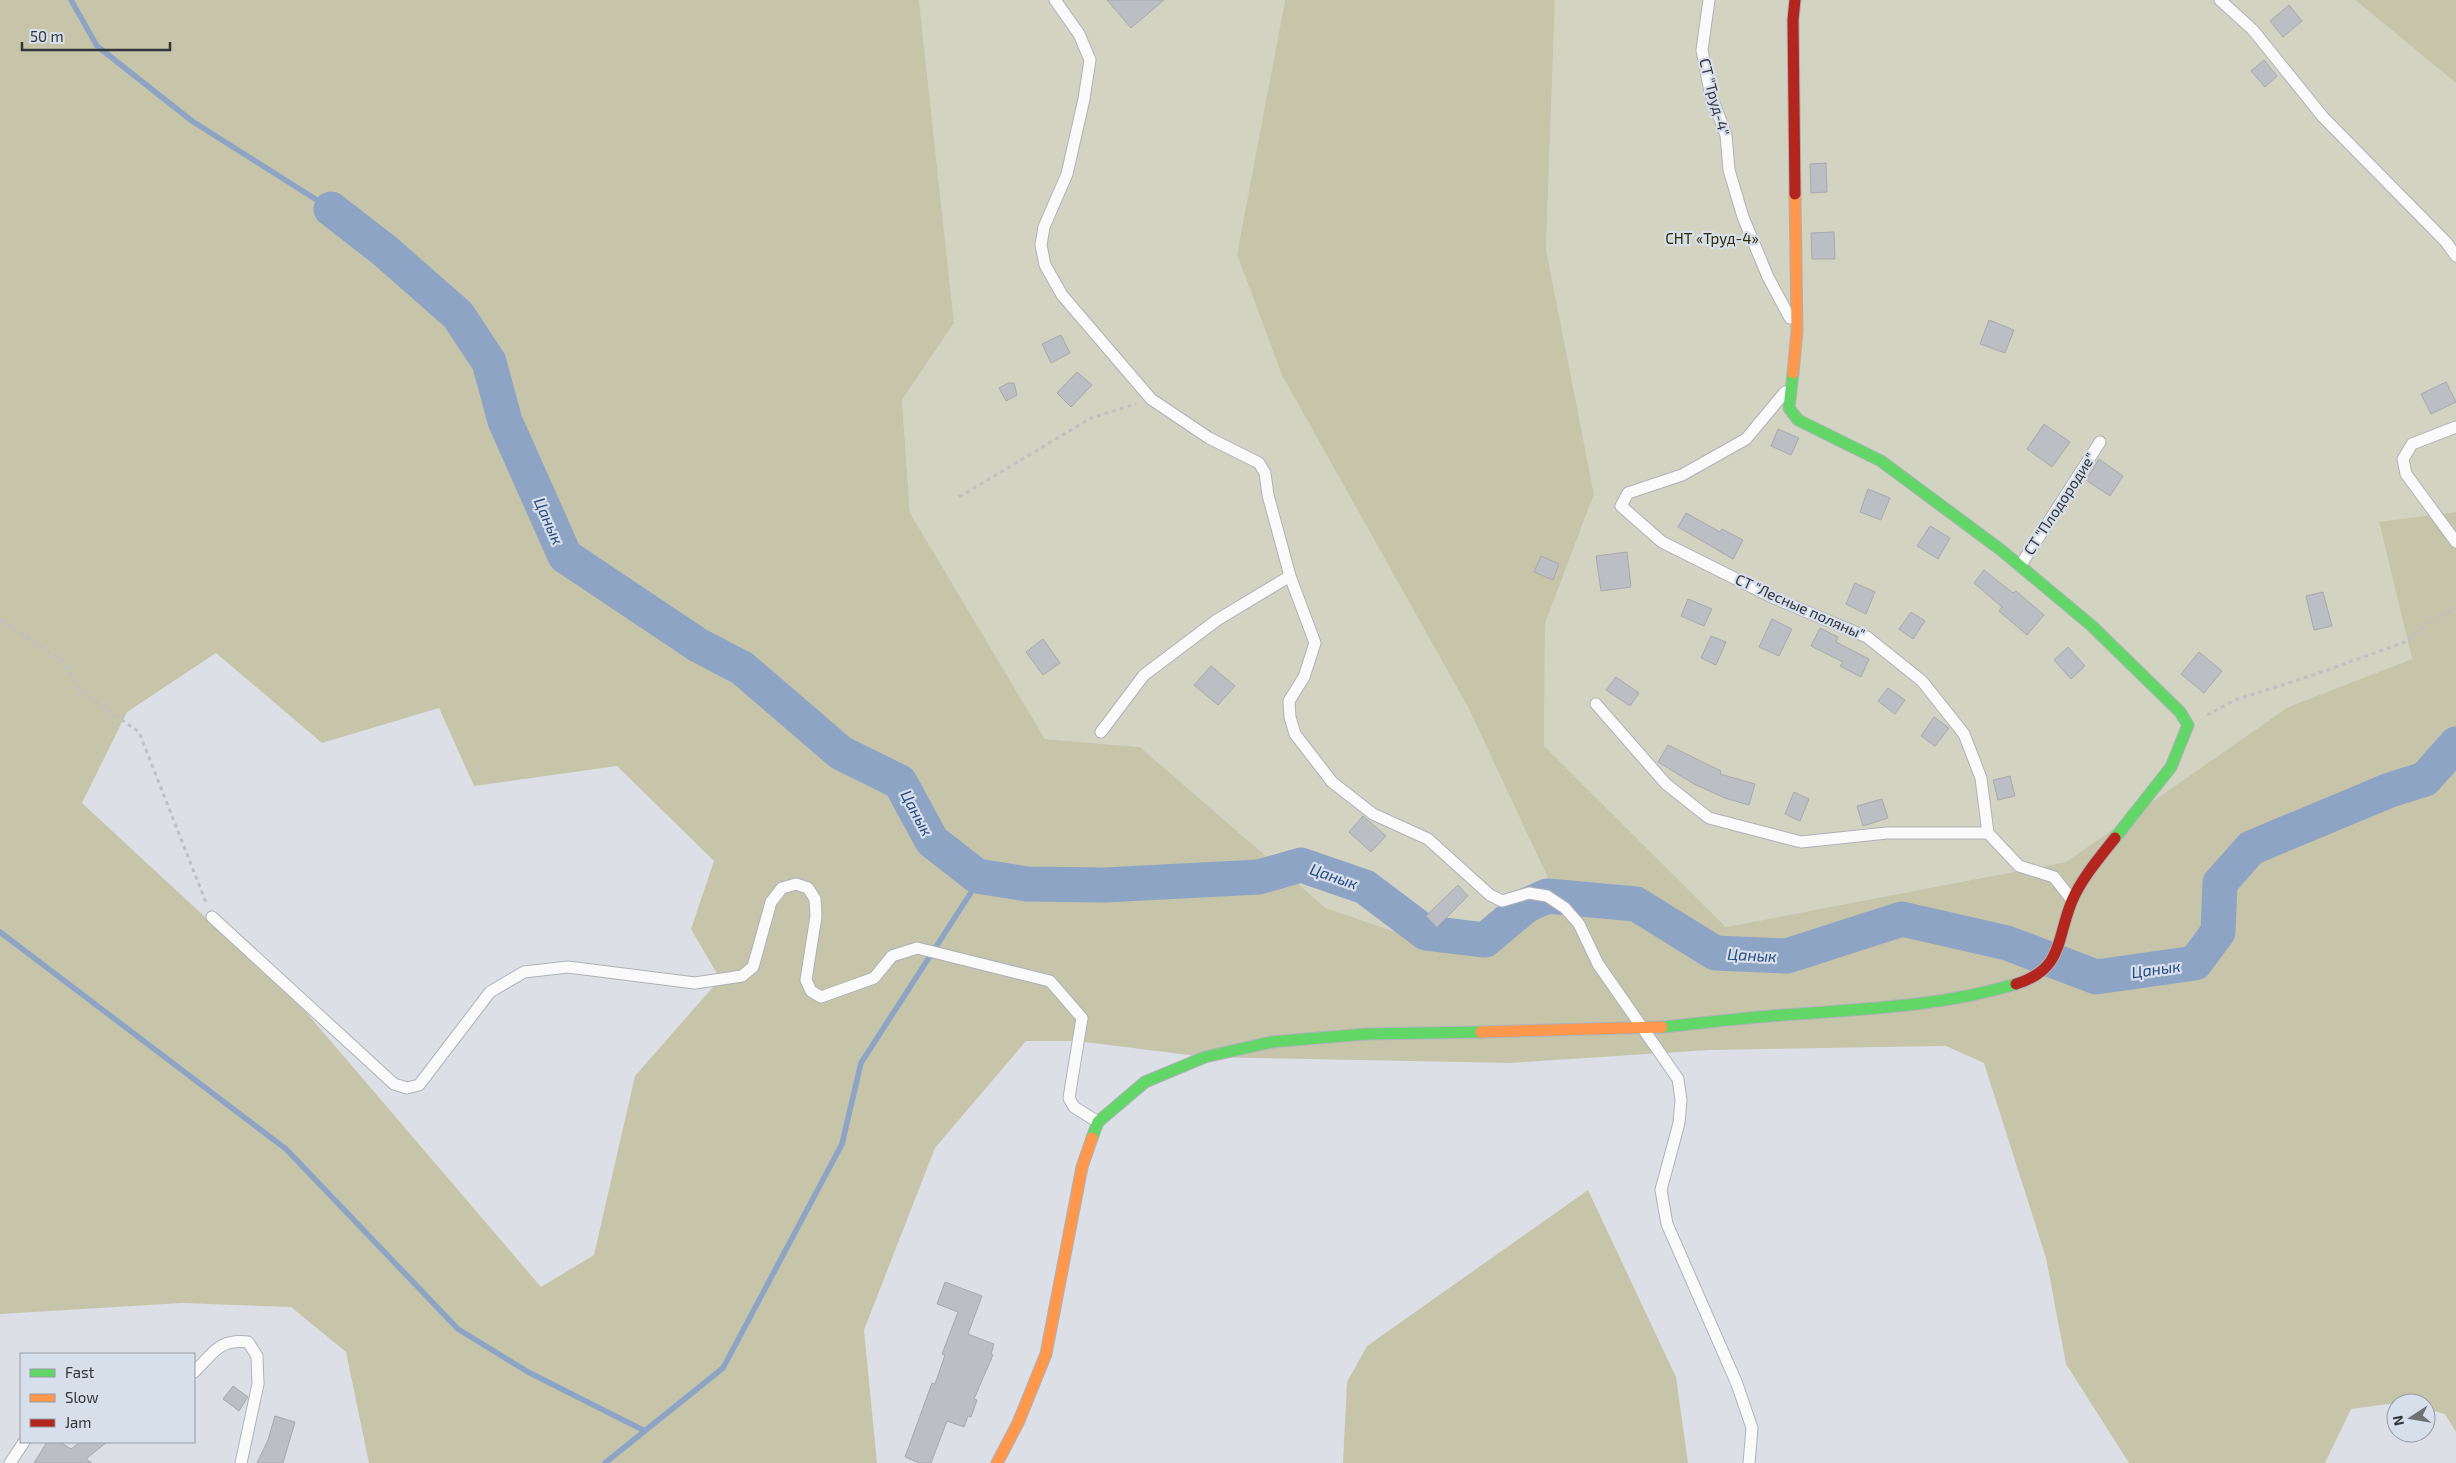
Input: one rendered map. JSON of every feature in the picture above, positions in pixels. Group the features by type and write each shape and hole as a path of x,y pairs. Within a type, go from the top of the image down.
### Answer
{"street":[{"path":"997,1463 1018,1422 1046,1354 1082,1167 1098,1122 1145,1082 1205,1057 1271,1042 1366,1034 1643,1029 1780,1014 1916,1006 1977,996 2023,982 2042,972 2059,949 2072,901 2096,862 2171,767 2188,725 2180,712 2092,626 2020,566 1881,461 1798,420 1789,408 1797,330 1793,20 1795,0"}],"lane":[{"path":"1055,0 1079,34 1090,60 1084,99 1067,174 1044,227 1041,245 1045,265 1062,295 1151,399 1209,438 1259,463 1265,473 1268,495 1290,576 1315,643 1304,676 1289,701 1290,717 1295,734 1332,782 1373,814 1428,839 1490,895 1502,901 1529,893 1547,896 1565,908 1579,924 1598,964 1678,1079 1681,1100 1679,1123 1661,1190 1666,1224 1737,1384 1752,1428 1749,1463"},
{"name":"СТ \"Труд-4\"","path":"1709,0 1702,50 1710,92 1726,135 1728,170 1743,217 1768,277 1797,330"},
{"path":"2220,0 2253,30 2323,117 2446,242 2456,256"},
{"name":"СТ \"Лесные поляны\"","path":"1792,383 1746,439 1682,475 1628,493 1620,506 1662,542 1774,598 1867,637 1922,681 1964,734 1981,778 1988,833"},
{"path":"2456,427 2412,444 2403,459 2406,474 2456,542"},
{"name":"СТ \"Плодородие\"","path":"2020,566 2100,442"},
{"path":"1101,732 1144,675 1217,620 1290,576"},
{"path":"1596,704 1666,784 1710,818 1802,842 1886,833 1988,833 2019,866 2054,877 2072,901"},
{"path":"212,917 394,1084 407,1088 419,1085 490,992 524,972 568,967 695,983 742,976 753,967 770,902 782,888 796,884 808,888 815,899 816,916 806,980 811,991 821,997 874,978 892,956 917,948 1050,981 1082,1018 1069,1098 1074,1107 1098,1122"},
{"path":"195,1371 220,1346 232,1340 248,1342 257,1356 258,1384 241,1463"},
{"path":"10,1463 23,1443"}],"path":[{"path":"959,497 1092,418 1151,399"},
{"path":"2188,725 2235,700 2406,642 2433,620 2456,608"},
{"path":"0,620 64,662 79,690 139,732 212,917"}],"green space":[{"path":"0,0 919,0 954,323 902,400 910,513 1045,739 1140,747 1326,908 1445,949 1548,878 1468,707 1282,375 1237,254 1285,0 1555,0 1546,249 1594,494 1545,624 1544,746 1726,927 2066,862 2288,707 2412,659 2379,522 2456,512 2456,1432 2445,1414 2436,1412 2436,1393 2386,1393 2386,1404 2351,1409 2325,1463 2129,1463 2066,1364 2046,1258 1984,1063 1946,1046 1709,1050 1510,1063 1205,1057 1077,1041 1026,1041 935,1148 864,1330 877,1463 369,1463 346,1352 291,1307 182,1303 0,1314","holes":["216,653 322,743 439,708 474,786 617,766 714,861 691,929 720,979 635,1076 594,1255 541,1287 299,1004 82,803 127,712"]},
{"path":"919,0 1285,0 1237,254 1468,707 1548,878 1445,949 1326,908 1140,747 1045,739 910,513 902,400 954,323"},
{"name":"СНТ «Труд-4»","path":"1555,0 2355,0 2456,83 2456,512 2379,523 2412,659 2288,707 2066,862 1726,927 1544,746 1545,624 1594,494 1546,249"},
{"path":"2355,0 2456,0 2456,83"},
{"path":"1588,1190 1676,1377 1688,1463 1343,1463 1347,1382 1367,1346"}],"building":[{"path":"1107,0 1164,0 1131,28"},
{"path":"2289,5 2302,21 2283,37 2270,21"},
{"path":"2264,60 2277,76 2265,87 2251,71"},
{"path":"1826,163 1827,192 1811,193 1810,164"},
{"path":"1834,232 1835,259 1812,259 1811,233"},
{"path":"1989,320 2014,330 2005,353 1980,344"},
{"path":"1061,335 1070,353 1051,363 1042,344"},
{"path":"1077,372 1092,385 1071,407 1057,393"},
{"path":"2446,382 2456,402 2431,414 2421,394"},
{"path":"1008,383 1014,383 1017,395 1006,401 999,388"},
{"path":"2044,424 2070,442 2052,467 2027,449"},
{"path":"1778,429 1799,438 1791,455 1771,446"},
{"path":"2099,459 2123,476 2110,496 2086,480"},
{"path":"1868,489 1890,498 1881,520 1860,512"},
{"path":"1686,513 1720,532 1722,529 1743,540 1733,559 1678,527"},
{"path":"1930,526 1950,538 1938,559 1917,546"},
{"path":"1627,552 1631,587 1601,591 1596,556"},
{"path":"1541,556 1559,564 1553,580 1534,572"},
{"path":"1984,570 2013,593 2016,591 2044,615 2027,635 1999,611 2002,607 1974,583"},
{"path":"1855,583 1875,592 1866,614 1846,604"},
{"path":"2323,592 2332,626 2314,630 2306,596"},
{"path":"1688,599 1712,609 1704,626 1681,616"},
{"path":"1911,612 1925,621 1913,639 1899,629"},
{"path":"1772,619 1792,629 1779,656 1759,647"},
{"path":"1820,628 1838,637 1836,642 1869,659 1861,677 1840,666 1843,662 1811,646"},
{"path":"1711,636 1726,642 1716,665 1701,658"},
{"path":"1043,639 1060,663 1043,675 1026,652"},
{"path":"2068,647 2085,666 2071,679 2054,660"},
{"path":"2199,652 2222,671 2204,693 2181,674"},
{"path":"1211,666 1235,686 1218,705 1194,685"},
{"path":"1616,677 1639,693 1630,706 1606,690"},
{"path":"1888,688 1905,700 1895,714 1878,701"},
{"path":"1934,717 1949,728 1935,746 1921,736"},
{"path":"1668,745 1721,771 1720,774 1755,784 1749,805 1725,798 1694,784 1658,762"},
{"path":"2010,776 2015,796 1998,800 1993,780"},
{"path":"1794,792 1809,799 1800,821 1785,814"},
{"path":"1882,799 1888,818 1863,826 1857,806"},
{"path":"1363,816 1386,836 1371,852 1349,832"},
{"path":"1458,885 1468,896 1437,927 1426,916"},
{"path":"945,1282 982,1296 968,1334 994,1344 991,1354 993,1355 974,1399 977,1400 971,1417 968,1416 964,1427 947,1421 931,1463 919,1463 905,1457 932,1383 935,1384 945,1355 942,1354 958,1312 937,1304"},
{"path":"233,1386 248,1397 239,1411 223,1399"},
{"path":"275,1416 295,1422 283,1463 257,1463 268,1440"},
{"path":"46,1443 62,1443 71,1449 79,1443 106,1443 86,1459 92,1463 34,1463"}],"waterway":[{"path":"71,0 97,46 192,121 331,209"},
{"name":"Цанык","path":"331,209 384,250 458,315 489,362 505,421 565,556 698,645 742,668 841,753 900,782 932,841 977,876 1027,884 1105,885 1259,877 1301,865 1365,887 1426,933 1485,940 1527,905 1547,896 1636,904 1715,953 1787,956 1902,919 2007,943 2096,977 2195,963 2218,932 2220,883 2251,848 2390,790 2425,779 2456,744"},
{"path":"605,1463 723,1368 842,1144 861,1063 981,877"},
{"path":"0,932 286,1149 458,1329 528,1372 645,1431"}],"traffic: fast":[{"path":"1793,373 1789,408 1798,420 1881,461 2001,550 2092,626 2180,712 2188,725 2171,767 2115,838"},
{"path":"1662,1027 1768,1016 1900,1006 1958,998 2016,984"},
{"path":"1092,1138 1098,1122 1145,1082 1205,1057 1271,1042 1366,1034 1481,1032"}],"traffic: slow":[{"path":"1793,373 1797,331 1795,194"},
{"path":"1481,1032 1662,1027"},
{"path":"997,1463 1018,1423 1046,1354 1082,1167 1092,1138"}],"traffic: jam":[{"path":"1795,0 1793,20 1795,194"},
{"path":"2016,984 2032,978 2051,961 2060,940 2072,901 2080,885 2115,838"}]}
